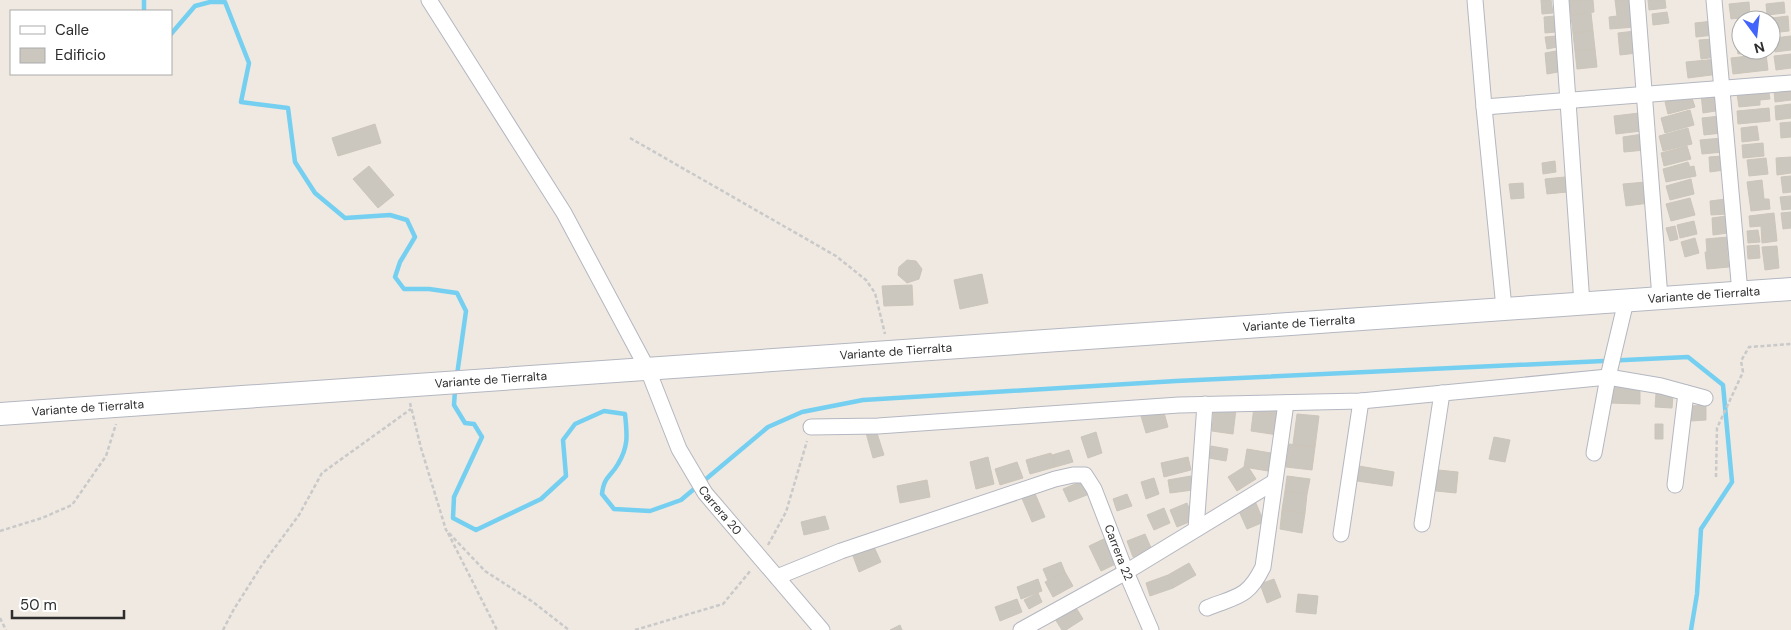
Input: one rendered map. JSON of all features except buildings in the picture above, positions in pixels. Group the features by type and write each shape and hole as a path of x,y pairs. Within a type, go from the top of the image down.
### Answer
{"main road":[{"name":"Variante de Tierralta","path":"0,414 1791,289"}],"street":[{"name":"Carrera 20","path":"429,0 564,213 648,370 679,449 705,493 822,630"},
{"path":"1475,0 1504,308"},
{"path":"1561,0 1582,304"},
{"path":"1637,0 1660,298"},
{"path":"1714,0 1740,293"},
{"path":"1484,107 1791,82"},
{"path":"1594,453 1608,377 1626,301"},
{"path":"812,427 878,426 1205,404 1361,401 1608,377 1660,386 1705,398"},
{"path":"1422,524 1442,393"},
{"path":"1675,485 1686,393"},
{"path":"1341,534 1361,401"},
{"path":"1207,608 1245,593 1256,582 1263,567 1286,403"},
{"path":"1196,528 1205,404"},
{"name":"Carrera 22","path":"777,577 841,551 1055,479 1073,475 1085,475 1094,489 1151,630"},
{"path":"1021,630 1126,572 1274,482"}],"path":[{"path":"630,138 836,256 866,280 875,293 882,318 887,352"},
{"path":"1716,477 1716,428 1743,372 1741,361 1750,347 1791,344"},
{"path":"406,386 421,448 446,530 497,630"},
{"path":"0,531 42,518 72,505 106,456 122,406"},
{"path":"223,630 262,565 299,515 322,473 411,409"},
{"path":"446,530 485,571 534,602 569,630"},
{"path":"0,618 6,630"}],"waterway":[{"path":"144,0 144,10"},
{"path":"172,33 195,6 210,2 225,2 249,63 241,102 288,108 295,162 315,193 345,218 390,215 407,220 415,237 400,262 395,277 404,289 429,289 457,293 466,311 457,375"},
{"path":"455,390 454,405 465,423 474,424 482,437 454,497 453,518 476,530 541,499 566,476 563,440 575,424 604,411 625,414 627,434 622,458 606,480 602,494 614,509 650,511 681,500 768,427 802,412 863,400 1176,381 1688,357 1723,385 1732,482 1701,529 1697,594 1691,630"}]}
